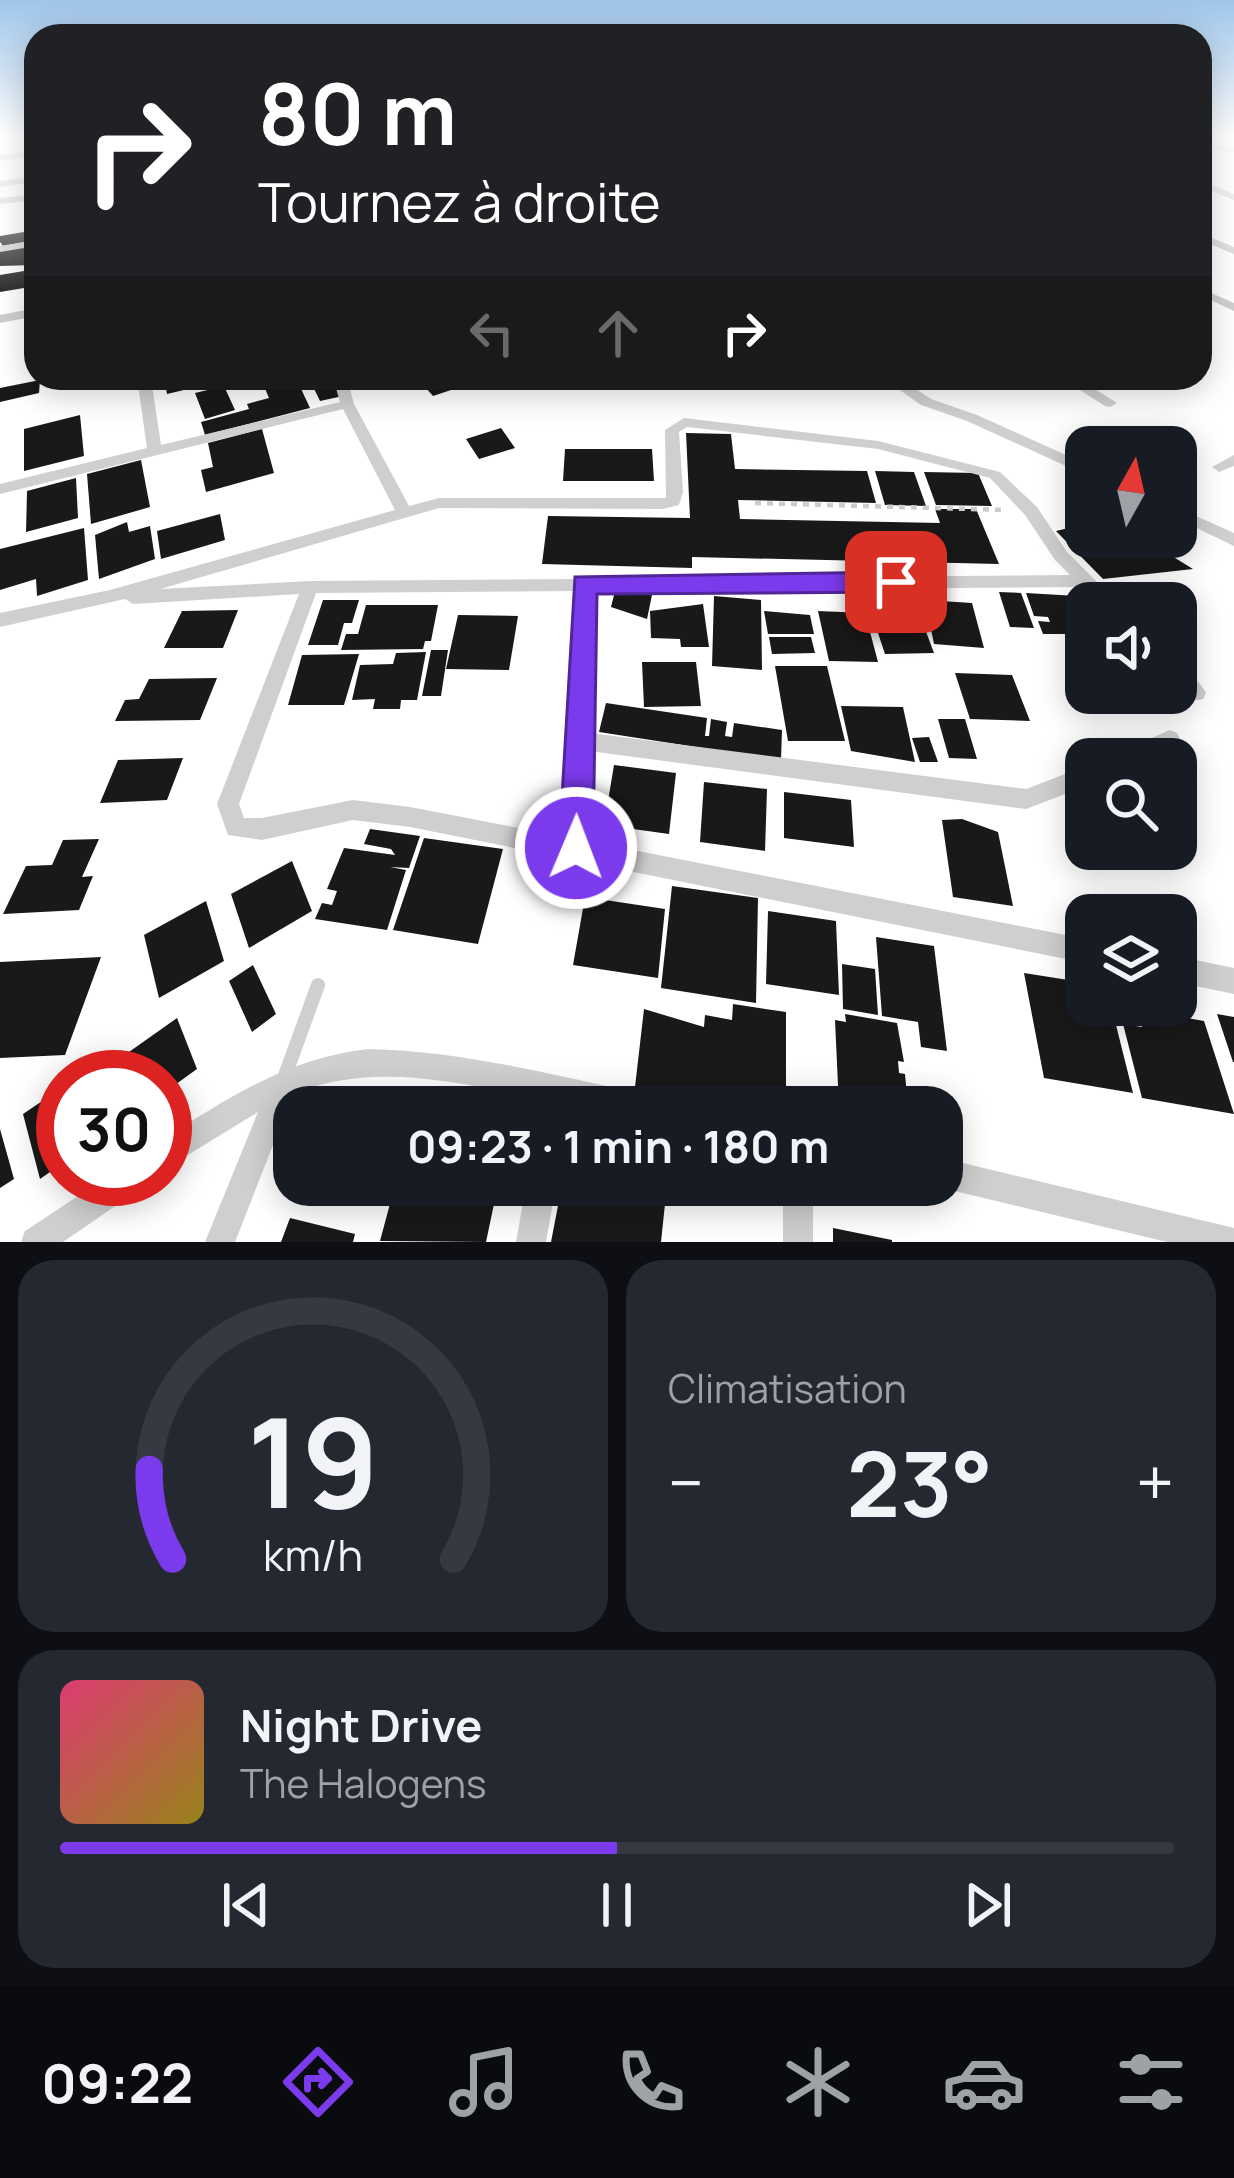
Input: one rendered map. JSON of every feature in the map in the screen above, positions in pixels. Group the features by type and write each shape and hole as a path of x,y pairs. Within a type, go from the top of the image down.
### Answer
{"street":[{"path":"146,390 155,450"},
{"path":"343,390 403,510"},
{"path":"908,390 1065,460"},
{"path":"1089,390 1110,403"},
{"path":"0,489 347,404"},
{"path":"0,620 110,597 403,510 462,501 673,501 672,430 684,422 878,445 995,475 1030,511 1061,556 1088,581"},
{"path":"1197,522 1234,540"},
{"path":"110,597 310,587 1088,581"},
{"path":"576,848 584,584"},
{"path":"310,587 228,804 236,828 262,829 352,810 576,848 1065,947"},
{"path":"579,741 1026,799 1065,784"},
{"path":"1197,973 1234,981"},
{"path":"282,1086 336,1066 397,1061 502,1086"},
{"path":"192,1139 273,1091"},
{"path":"220,1242 273,1109"},
{"path":"963,1178 1230,1242"},
{"path":"36,1242 90,1206"},
{"path":"531,1242 537,1206"},
{"path":"798,1206 798,1242"}],"lane":[{"path":"282,1086 318,985"}],"path":[{"path":"755,503 1030,511"}],"building":[{"path":"24,232 24,242 3,246 0,236"},
{"path":"24,247 24,265 0,266 0,251"},
{"path":"24,271 24,288 0,292 0,275"},
{"path":"24,383 24,390 39,393 0,402 0,388"},
{"path":"226,390 235,410 205,419 195,393"},
{"path":"266,390 302,390 310,408 205,435 201,422 249,409 247,404 269,398"},
{"path":"315,390 340,390 343,396 320,401"},
{"path":"80,415 84,456 24,471 24,429"},
{"path":"501,428 515,448 479,459 466,439"},
{"path":"262,429 274,473 206,492 201,470 213,467 208,443"},
{"path":"686,433 731,434 735,469 867,471 876,503 738,500 740,519 940,523 935,509 976,509 999,564 692,557 692,568 542,564 548,516 690,518"},
{"path":"565,449 652,449 654,481 563,481"},
{"path":"141,460 150,507 91,524 87,474"},
{"path":"875,471 914,472 926,506 885,505"},
{"path":"924,472 978,473 992,506 936,505"},
{"path":"76,478 78,518 26,532 27,491"},
{"path":"220,514 225,540 161,559 157,531"},
{"path":"127,522 129,532 150,526 155,559 99,579 95,535"},
{"path":"84,528 88,580 37,596 36,579 0,590 0,549"},
{"path":"1082,558 1175,558 1193,569 1103,579"},
{"path":"999,592 1021,593 1034,628 1010,627"},
{"path":"1026,593 1065,595 1065,634 1043,634 1038,621 1050,622 1048,617 1034,616"},
{"path":"614,595 652,595 647,619 611,607"},
{"path":"714,596 761,600 762,670 712,666"},
{"path":"323,600 359,600 352,623 344,623 338,645 308,645"},
{"path":"925,600 972,603 984,648 934,644"},
{"path":"703,604 709,647 681,647 680,639 651,638 650,611"},
{"path":"366,605 438,605 431,641 425,641 423,649 341,650 346,634 358,634"},
{"path":"870,609 919,613 934,653 885,654"},
{"path":"238,610 223,648 164,648 182,611"},
{"path":"764,611 810,615 814,634 768,634"},
{"path":"818,611 865,613 878,662 829,661"},
{"path":"458,615 518,616 509,670 446,669"},
{"path":"769,637 811,637 815,653 772,654"},
{"path":"431,650 448,650 441,696 422,696"},
{"path":"426,652 417,700 401,700 400,709 373,709 375,699 352,700 360,665 393,664 396,653"},
{"path":"359,654 344,705 288,705 302,655"},
{"path":"642,662 696,662 701,706 644,707"},
{"path":"775,666 827,666 845,741 788,741"},
{"path":"955,673 1012,675 1030,721 970,719"},
{"path":"217,678 200,720 115,721 125,700 139,699 149,679"},
{"path":"606,703 707,718 705,736 709,736 711,719 727,722 725,736 732,737 734,723 782,730 781,760 599,732"},
{"path":"841,706 903,707 915,762 851,751"},
{"path":"938,719 965,719 977,759 949,758"},
{"path":"929,737 938,762 920,762 912,738"},
{"path":"183,758 167,800 100,803 118,760"},
{"path":"614,765 676,773 669,834 604,825"},
{"path":"704,782 767,789 765,851 700,842"},
{"path":"784,792 851,800 854,847 784,838"},
{"path":"962,819 998,832 1013,906 953,897 942,820"},
{"path":"370,829 420,836 409,868 390,867 406,870 387,930 315,919 322,903 332,905 337,891 327,889 344,848 395,855 391,849 364,844"},
{"path":"424,838 503,849 478,944 393,930"},
{"path":"99,839 82,877 93,876 79,910 3,914 26,866 52,865 63,840"},
{"path":"292,861 312,911 249,948 231,894"},
{"path":"672,886 758,898 756,1003 661,988"},
{"path":"585,897 665,909 658,978 573,965"},
{"path":"206,901 224,961 159,998 144,935"},
{"path":"768,911 836,921 839,995 766,984"},
{"path":"876,937 934,946 947,1051 921,1047 918,1022 882,1016"},
{"path":"101,957 67,1050 36,1050 36,1056 0,1058 0,962"},
{"path":"842,964 875,969 878,1015 843,1009"},
{"path":"253,965 276,1014 252,1032 229,981"},
{"path":"1024,973 1065,979 1065,1026 1116,1026 1133,1093 1044,1078"},
{"path":"733,1004 786,1012 786,1086 635,1086 644,1009 704,1027 705,1015 732,1020"},
{"path":"845,1014 897,1023 904,1062 898,1061 899,1073 905,1074 906,1086 838,1086 835,1020 846,1022"},
{"path":"1217,1014 1234,1017 1234,1062 1233,1062"},
{"path":"177,1018 190,1050 132,1050"},
{"path":"1197,1020 1204,1021 1234,1114 1142,1098 1124,1026 1197,1026"},
{"path":"36,1105 36,1164 23,1114"},
{"path":"0,1129 14,1179 0,1188"},
{"path":"389,1206 494,1206 486,1242 380,1241"},
{"path":"558,1206 665,1206 661,1242 551,1242"},
{"path":"290,1218 355,1234 353,1242 281,1242"},
{"path":"833,1228 892,1240 892,1242 833,1242"}],"route":[{"path":"576,848 584,584 896,582"}]}
